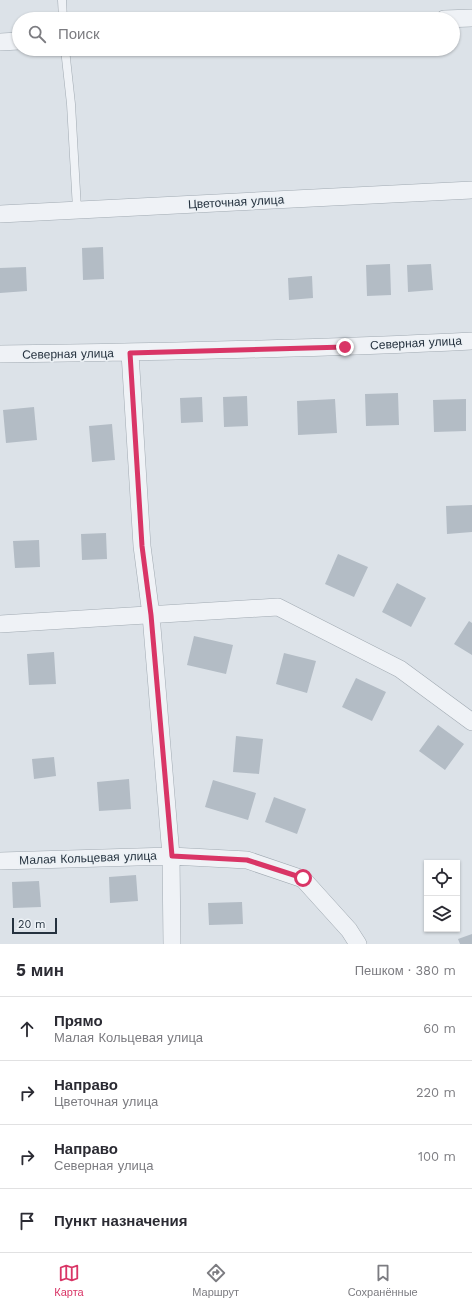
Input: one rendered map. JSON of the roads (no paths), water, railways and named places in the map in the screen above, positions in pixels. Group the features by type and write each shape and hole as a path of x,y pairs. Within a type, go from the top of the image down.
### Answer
{"street":[{"path":"460,18 472,18"},
{"path":"0,42 12,41"},
{"name":"Цветочная улица","path":"0,214 472,190"},
{"name":"Северная улица","path":"0,354 130,353 345,347 472,341"},
{"path":"130,353 142,546 151,615 172,856 172,944"},
{"path":"0,624 278,607 400,669 472,722"},
{"name":"Малая Кольцевая улица","path":"0,861 172,856 247,860 303,878 349,930 358,944"}],"lane":[{"path":"62,0 63,12"},
{"path":"66,56 71,104 77,209"}]}
